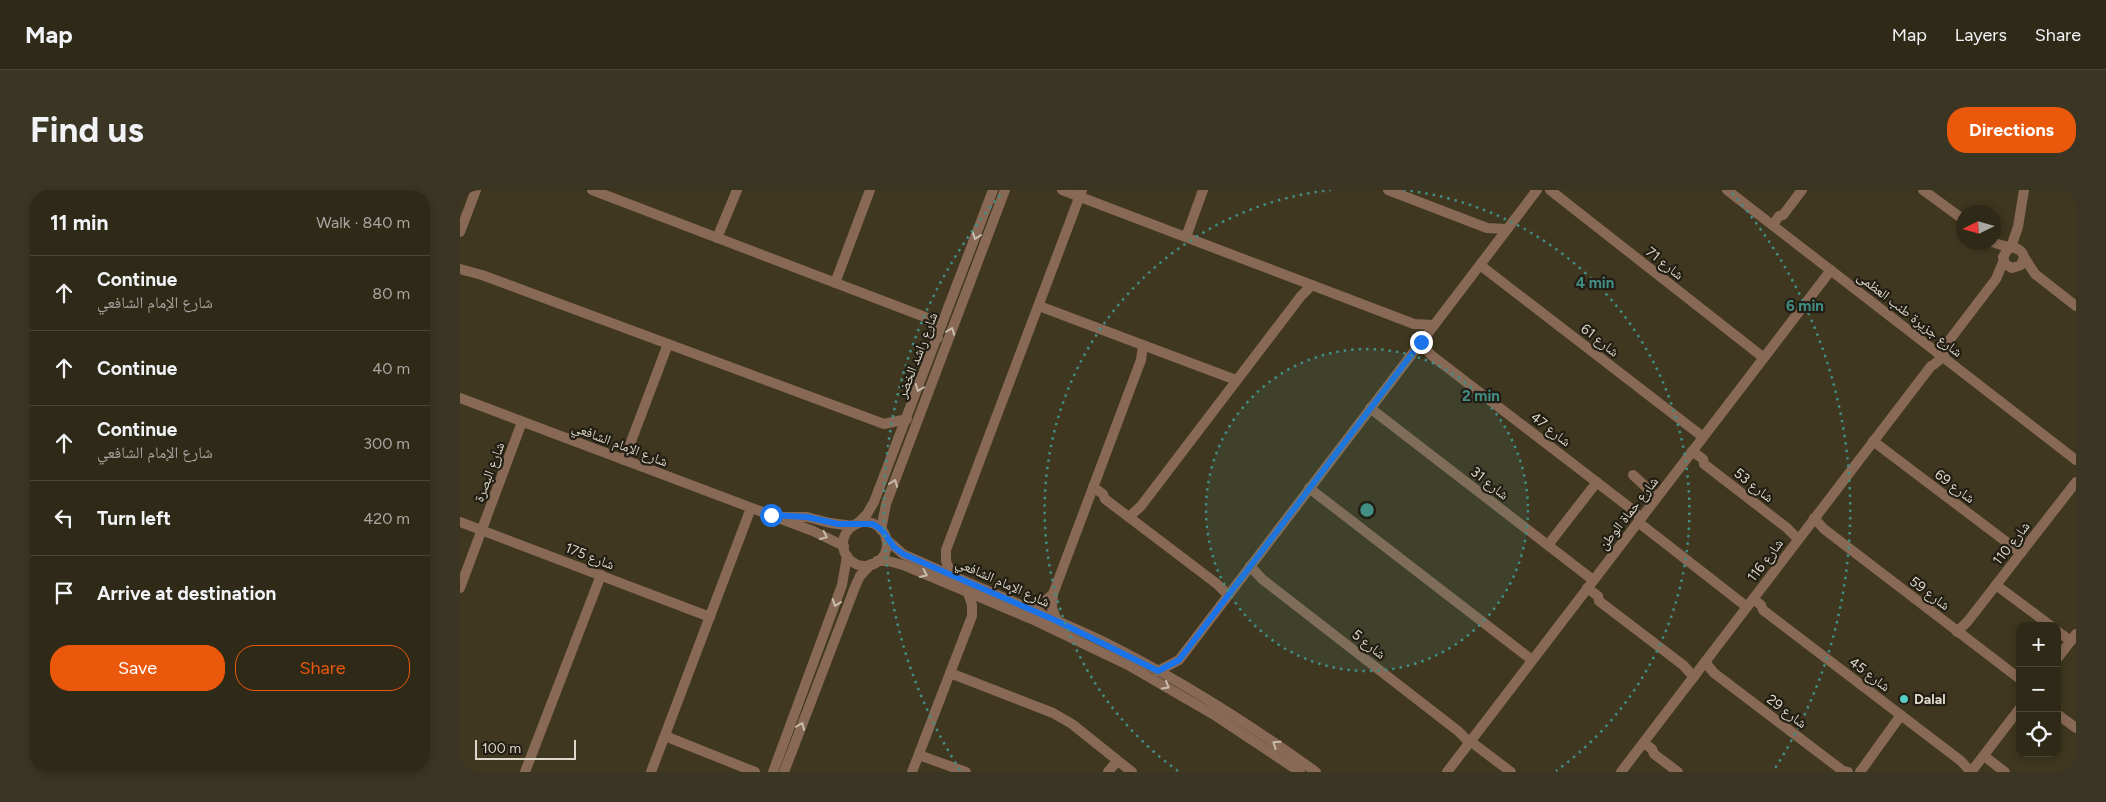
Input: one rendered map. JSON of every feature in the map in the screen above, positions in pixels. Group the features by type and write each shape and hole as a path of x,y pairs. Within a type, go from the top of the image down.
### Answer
{"street":[{"path":"460,232 476,190"},
{"path":"720,238 737,190"},
{"path":"835,283 870,190"},
{"name":"شارع راشد الخضر","path":"855,525 867,514 874,502 993,190"},
{"name":"شارع راشد الخضر","path":"884,534 886,504 1005,190"},
{"path":"1062,190 1081,193 1186,237 1414,324 1434,325"},
{"path":"1186,237 1203,190"},
{"path":"1389,190 1487,228 1507,229"},
{"path":"1158,671 1179,660 1537,190"},
{"name":"شارع 71","path":"1550,190 1764,358"},
{"name":"شارع جزيرة طنب العظمى","path":"1727,190 2076,460"},
{"path":"1775,227 1783,220 1783,215 1802,190"},
{"path":"1923,190 1956,214"},
{"path":"2024,190 2012,253 2014,268 2035,274"},
{"path":"596,191 926,317 938,316 948,311"},
{"path":"951,574 946,561 946,550 1081,193"},
{"path":"1487,228 1500,239"},
{"path":"2001,247 2012,253 2035,274 2076,306"},
{"name":"شارع 116","path":"1622,772 1939,354 1948,347 1948,342 1996,279 2012,253 2023,262 1996,279"},
{"path":"460,264 482,275"},
{"name":"شارع 61","path":"1480,265 1703,437"},
{"path":"460,269 482,275 884,424 892,433 896,445"},
{"name":"شارع حماة الوطن","path":"1447,772 1831,270"},
{"path":"1132,519 1309,284"},
{"path":"1039,306 1236,380"},
{"path":"926,317 934,326 938,338"},
{"name":"شارع 47","path":"1414,324 1427,354 1431,355 1630,507 1634,507 1641,518 1750,603"},
{"path":"624,460 668,344"},
{"path":"1057,621 1052,608 1053,594 1146,346"},
{"name":"شارع الإمام الشافعي","path":"460,398 821,534 845,551"},
{"name":"شارع 31","path":"1370,408 1548,545 1598,596 1599,601 1682,665 1684,669 1699,669"},
{"path":"884,424 907,419"},
{"name":"شارع البصرة","path":"460,588 522,422"},
{"name":"شارع 69","path":"1873,441 2021,553"},
{"name":"شارع 53","path":"1691,453 1703,459 1704,464 1787,528 1792,528 1800,537"},
{"path":"1633,475 1657,497"},
{"path":"1548,545 1597,482"},
{"name":"شارع 110","path":"1960,633 2076,482"},
{"path":"1309,488 1532,660"},
{"path":"1092,490 1217,584 1219,588 1230,593"},
{"path":"651,772 751,508"},
{"name":"شارع الإمام الشافعي","path":"771,515 807,517 830,523 855,525"},
{"name":"شارع 59","path":"1812,520 2016,676"},
{"name":"شارع 175","path":"460,522 710,617"},
{"path":"665,736 753,770 774,769 842,585 846,532 855,525 873,524 884,534 885,551 863,572 854,586 784,772"},
{"name":"شارع الإمام الشافعي","path":"884,534 903,554 1057,621 1180,683 1250,726 1316,772"},
{"path":"927,564 946,550"},
{"path":"845,551 855,563 874,563"},
{"name":"شارع الإمام الشافعي","path":"874,563 898,563 1045,625 1136,669 1216,716 1300,772"},
{"name":"شارع 5","path":"1248,568 1258,579 1262,579 1458,731 1464,731 1471,740 1511,772"},
{"path":"526,772 600,575"},
{"path":"1996,585 2046,622"},
{"path":"912,772 972,616 972,605 968,593"},
{"path":"1032,611 1053,594"},
{"path":"972,616 991,603"},
{"name":"شارع 45","path":"1750,603 1763,610 1961,761 1967,761 1973,770"},
{"path":"2061,633 2074,638 2061,654"},
{"path":"1179,660 1180,683"},
{"name":"شارع 29","path":"1699,669 1714,673 1844,772"},
{"path":"950,673 1052,713 1072,724 1132,772"},
{"path":"1973,770 2017,712"},
{"path":"1860,772 1893,729 1893,724 1903,716"},
{"path":"2061,717 2076,728"},
{"path":"1642,745 1649,753 1654,754 1678,772"},
{"path":"919,755 966,772"},
{"path":"1984,756 2005,772"},
{"path":"1108,772 1117,761"},
{"path":"460,770 464,772"}],"place":[{"name":"Dalal","path":"1904,699"}],"route":[{"path":"771,515 781,517 802,516 853,526 867,522 878,526 886,539 903,554 1102,641 1158,671 1179,660 1421,342"}]}
